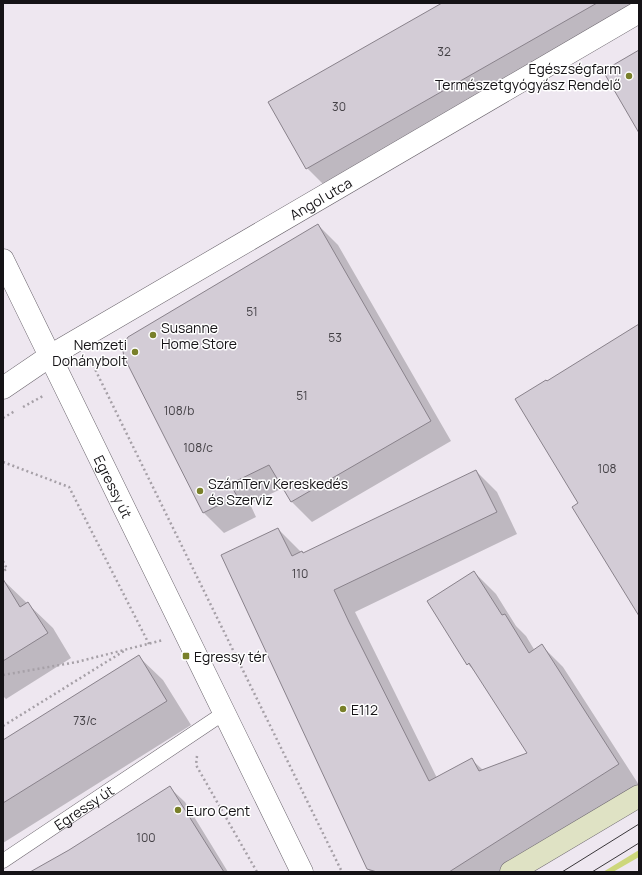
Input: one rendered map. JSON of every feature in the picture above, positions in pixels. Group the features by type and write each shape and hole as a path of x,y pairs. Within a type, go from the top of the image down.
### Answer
{"main road":[{"path":"511,872 639,796"}],"street":[{"name":"Angol utca","path":"3,388 50,356 639,12"},
{"name":"Egressy út","path":"3,260 302,872"}],"lane":[{"name":"Egressy út","path":"3,861 224,713"}],"path":[{"path":"89,356 342,872"},
{"path":"3,462 68,488 149,644 77,662 3,675"},
{"path":"3,561 7,569 3,571"},
{"path":"3,726 126,650"}],"green space":[{"path":"639,850 639,857 613,872 603,872"}],"building":[{"path":"442,3 597,3 306,169 268,102"},
{"path":"639,50 639,133 603,71"},
{"path":"318,224 431,421 291,502 269,465 230,484 237,496 203,513 124,357 122,346 128,337"},
{"path":"639,324 639,616 572,507 578,503 515,399"},
{"path":"476,470 497,512 334,590 349,622 429,781 472,758 479,771 527,753 469,663 467,665 427,601 474,571 502,615 505,614 529,653 542,644 619,764 449,872 377,872 367,869 221,555 278,528 292,556 302,551 303,553"},
{"path":"3,579 20,607 28,602 48,633 3,661"},
{"path":"139,655 167,701 3,803 3,740"},
{"path":"170,786 224,872 30,872 69,850"}],"tram line":[{"path":"562,872 639,824"},
{"path":"592,872 639,843"}],"place":[{"name":"Egészségfarm Természetgyógyász Rendelő","path":"629,76"},
{"name":"Susanne Home Store","path":"153,335"},
{"name":"Nemzeti Dohánybolt","path":"135,352"},
{"name":"SzámTerv Kereskedés és Szerviz","path":"200,491"},
{"name":"Egressy tér","path":"186,656"},
{"name":"E112","path":"343,709"},
{"name":"Euro Cent","path":"178,810"}]}
